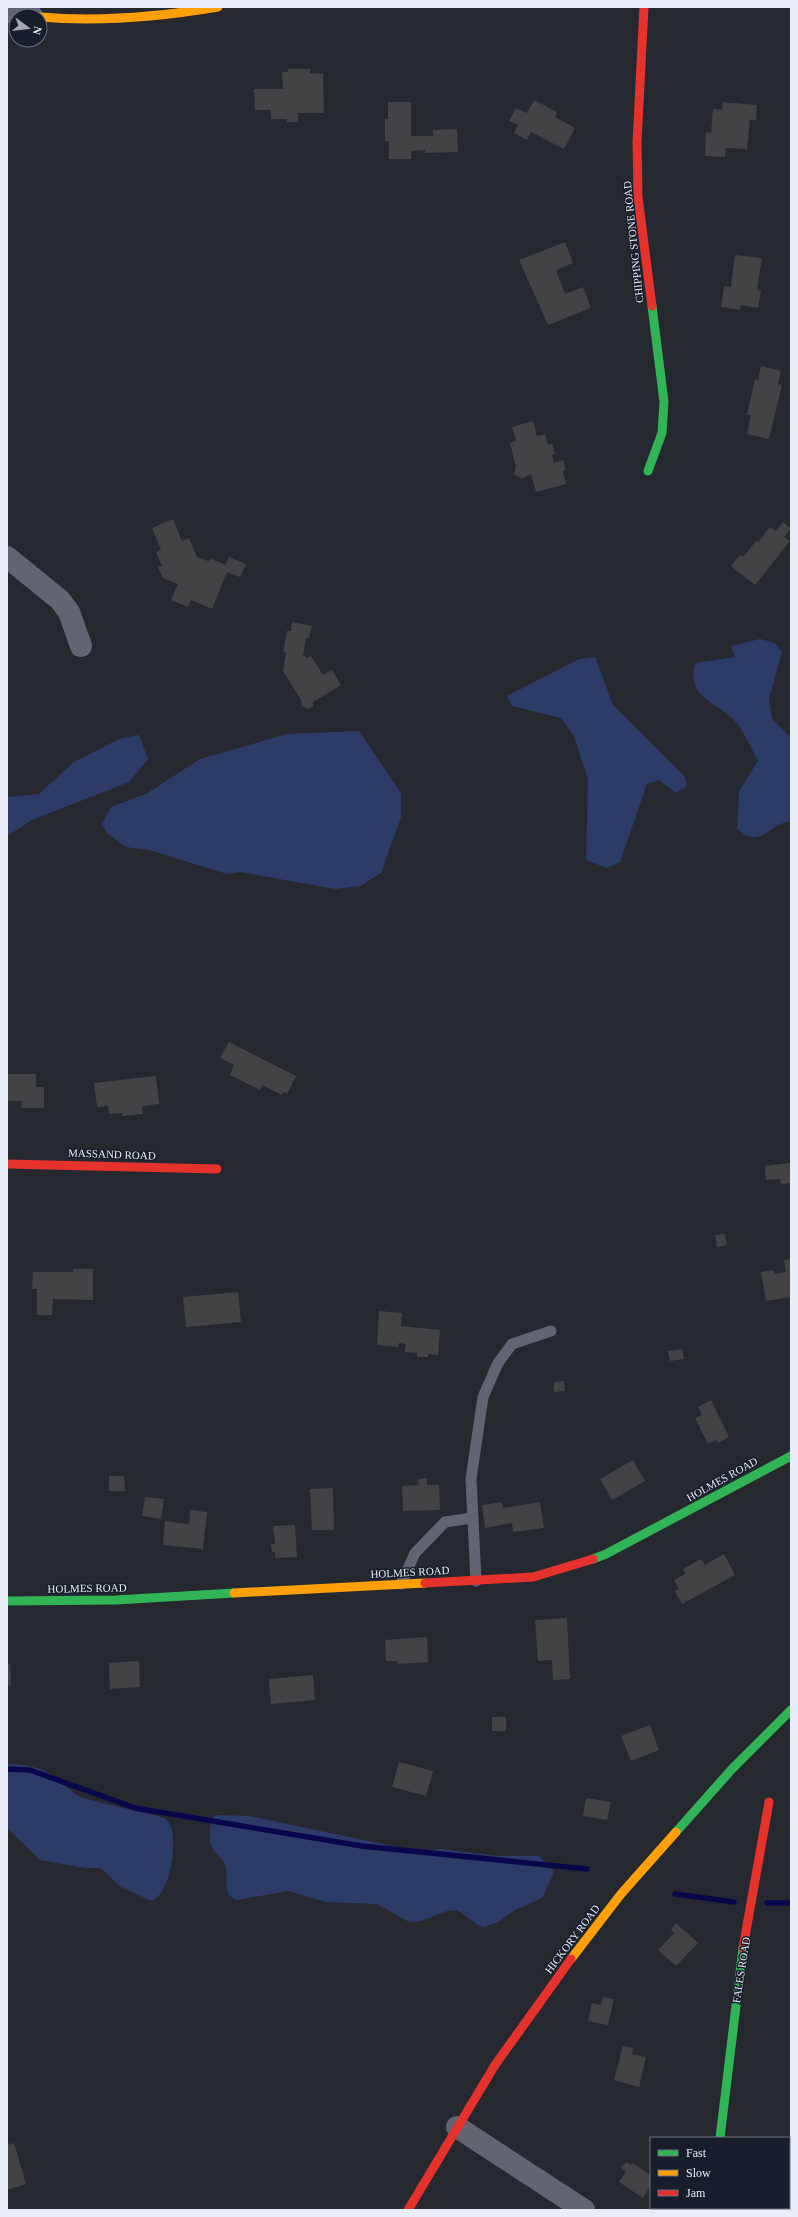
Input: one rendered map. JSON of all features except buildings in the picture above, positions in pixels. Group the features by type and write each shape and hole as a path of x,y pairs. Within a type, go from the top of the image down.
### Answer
{"street":[{"path":"48,17 112,19 179,13 218,7"},
{"name":"CHIPPING STONE ROAD","path":"644,7 637,142 638,197 664,402 662,433 648,472"},
{"path":"7,557 60,600 69,612 81,646"},
{"name":"MASSAND ROAD","path":"7,1164 217,1169"},
{"name":"HOLMES ROAD","path":"7,1601 116,1600 533,1576 569,1567 606,1554 703,1504 776,1462 790,1459"},
{"name":"HICKORY ROAD","path":"408,2210 496,2065 541,1999 621,1894 727,1774 791,1710"},
{"name":"FALES ROAD","path":"720,2137 740,1968 769,1802"},
{"path":"457,2127 584,2210"}],"lane":[{"path":"476,1580 471,1479 483,1397 498,1363 512,1344 551,1331"},
{"path":"401,1584 415,1553 445,1522 472,1518"}],"shaded area":[{"path":"760,639 775,643 782,652 769,699 772,719 791,738 791,821 782,823 759,837 753,837 746,835 737,829 739,791 758,761 747,738 739,726 724,711 707,700 700,693 695,686 693,676 695,663 735,657 731,646"},
{"path":"595,657 613,705 685,777 687,786 676,793 659,780 647,784 620,862 607,868 586,860 588,779 574,736 561,718 512,706 507,696 579,659"},
{"path":"359,731 401,793 401,817 381,873 360,886 335,889 240,872 227,874 149,850 126,847 107,833 102,824 111,807 146,794 200,759 287,734"},
{"path":"139,735 148,759 129,782 32,820 7,836 7,797 39,794 74,762 119,739"},
{"path":"7,1764 26,1765 38,1768 55,1777 71,1791 82,1798 165,1818 171,1827 173,1848 167,1881 158,1897 151,1901 121,1887 101,1868 85,1868 40,1860 7,1828"},
{"path":"215,1815 249,1816 416,1851 441,1849 497,1856 539,1856 554,1872 542,1898 515,1910 498,1922 485,1927 478,1925 457,1910 447,1911 421,1921 409,1922 377,1904 326,1902 288,1891 236,1900 228,1893 224,1863 213,1850 211,1845 210,1826"}],"waterway":[{"path":"7,1769 30,1770 135,1808 362,1846 587,1869"},
{"path":"675,1894 734,1902"},
{"path":"767,1903 791,1903"}],"traffic: fast":[{"path":"648,471 662,433 664,402 652,306"},
{"path":"593,1559 606,1554 791,1456"},
{"path":"7,1601 116,1600 234,1593"},
{"path":"676,1832 732,1769 791,1710"},
{"path":"720,2137 743,1948"}],"traffic: slow":[{"path":"48,17 85,19 129,18 218,7"},
{"path":"234,1593 425,1583"},
{"path":"571,1959 621,1894 676,1832"}],"traffic: jam":[{"path":"644,7 637,142 638,197 652,306"},
{"path":"7,1164 217,1169"},
{"path":"425,1583 533,1577 593,1559"},
{"path":"743,1948 769,1802"},
{"path":"408,2210 495,2065 571,1959"}]}
